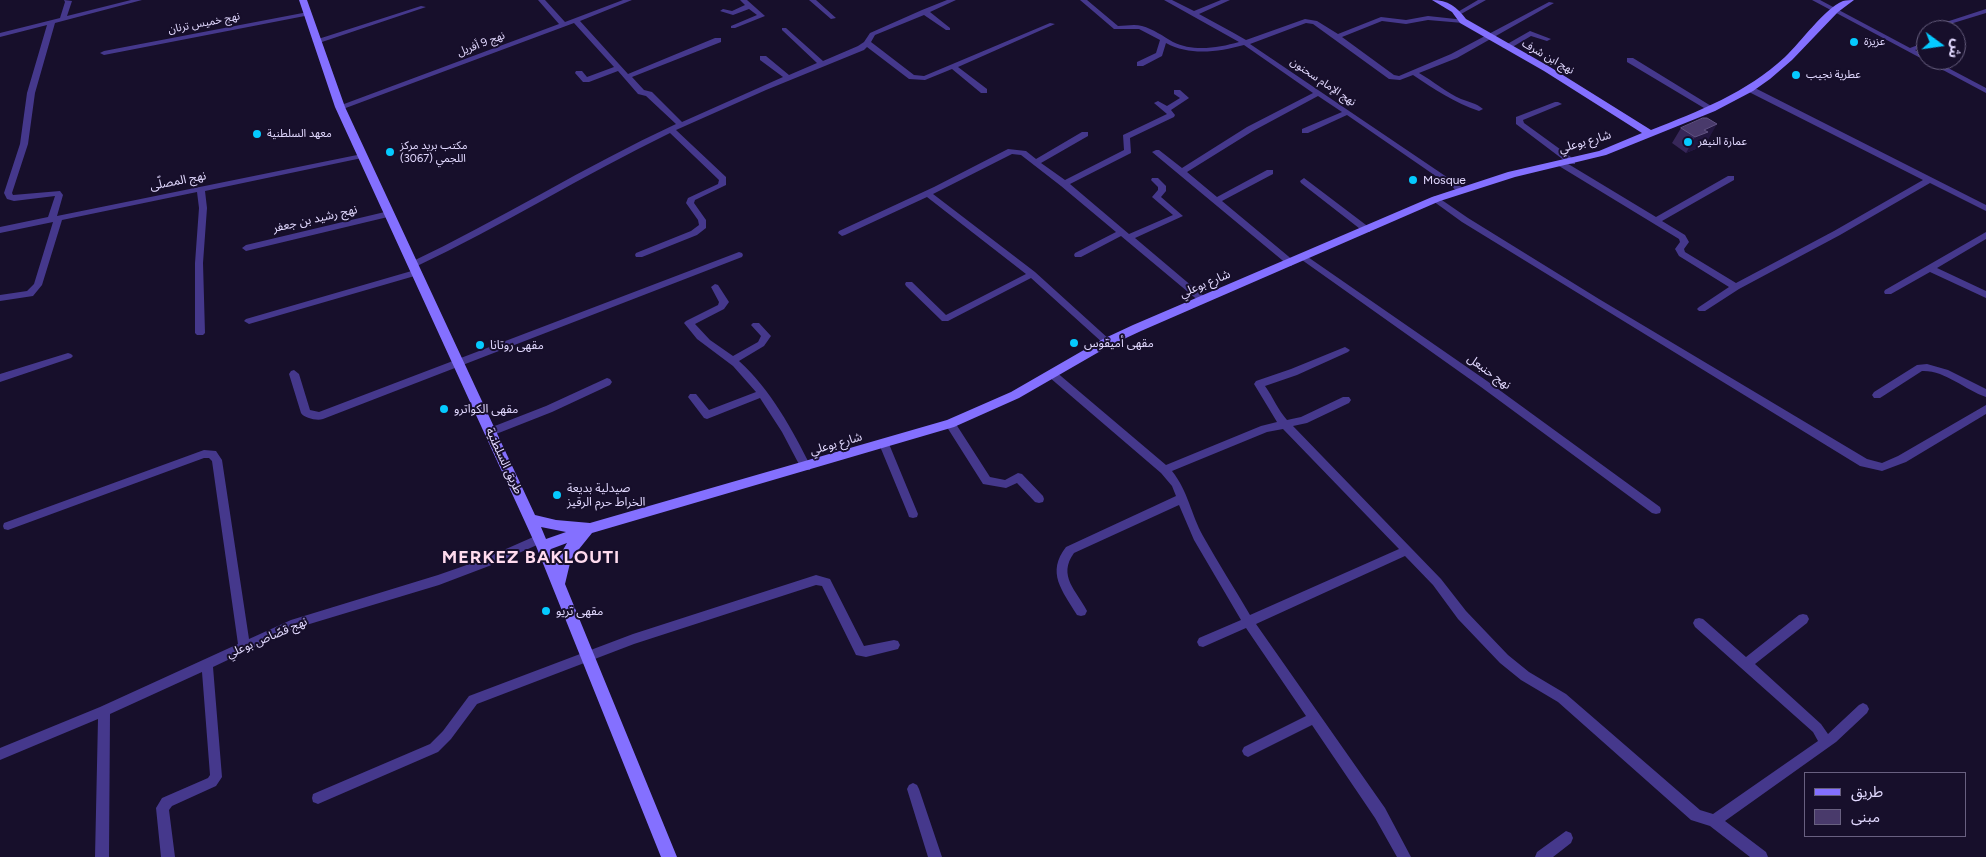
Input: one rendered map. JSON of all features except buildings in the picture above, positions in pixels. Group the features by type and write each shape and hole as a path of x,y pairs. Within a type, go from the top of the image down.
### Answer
{"street":[{"path":"63,18 69,0 67,0"},
{"path":"0,35 116,2 139,0"},
{"path":"303,0 308,14"},
{"path":"541,0 563,24"},
{"name":"نهج 9 أفريل","path":"340,107 447,69 629,0"},
{"path":"734,27 762,16 742,0"},
{"path":"812,0 833,18"},
{"path":"249,321 413,269 603,163 680,125 861,48 867,43 872,34 927,8 953,0"},
{"path":"1084,0 1116,28 1123,30 1136,27 1142,28 1163,40 1183,48 1204,50 1246,43 1305,20 1315,22 1392,77 1400,78 1454,56 1487,36 1551,3"},
{"name":"نهج الإمام سحنون","path":"1167,0 1195,13 1246,43 1462,190"},
{"path":"1195,13 1228,0"},
{"name":"نهج ابن شرف","path":"1436,0 1487,36 1547,69 1650,134"},
{"path":"1337,37 1381,19 1406,22 1428,18 1461,17 1483,0"},
{"path":"1814,0 1916,53"},
{"name":"شارع بوعلي","path":"542,542 950,424 990,408 1107,342 1436,199 1531,169 1567,163 1602,153 1712,109 1750,89 1778,68 1835,10 1850,0"},
{"path":"723,11 733,13 750,6"},
{"path":"316,41 423,7"},
{"path":"927,8 948,29"},
{"path":"1956,20 1982,12 1986,17"},
{"name":"طريق السلطنية","path":"308,14 340,107 413,269 542,542 669,857"},
{"name":"نهج خميس ترنان","path":"104,54 308,14"},
{"path":"575,20 640,92 649,94 680,125"},
{"path":"0,298 30,294 38,285 59,195 57,193 14,198 10,197 8,193 24,144 31,93 52,21"},
{"path":"867,43 912,77 925,78 1052,24"},
{"path":"784,30 822,64"},
{"path":"1506,46 1530,33 1547,39"},
{"path":"626,77 718,40"},
{"path":"1140,64 1159,54 1163,40"},
{"path":"1910,50 1916,48"},
{"path":"763,58 788,78"},
{"path":"1630,60 1712,109"},
{"path":"952,66 984,91"},
{"path":"579,73 586,80 618,69"},
{"path":"1947,70 1986,91"},
{"path":"1413,72 1458,100 1469,103 1479,109"},
{"path":"1750,89 1986,208"},
{"path":"1167,109 1184,98 1177,92"},
{"path":"1182,172 1250,129 1319,93"},
{"path":"1064,184 1128,151 1126,138 1171,115 1167,109 1158,103"},
{"path":"1558,104 1519,119 1520,124 1567,163 1684,238 1685,243 1679,249 1682,254 1736,287"},
{"path":"1305,131 1348,112"},
{"path":"639,255 694,233 702,226 702,220 690,203 692,198 722,186 723,179 671,130"},
{"path":"1035,162 1085,134"},
{"path":"842,233 1011,151 1023,153 1064,184 1203,300"},
{"path":"1156,152 1292,263"},
{"name":"نهج المصلّى","path":"0,230 362,156"},
{"path":"1216,202 1270,172"},
{"path":"1656,221 1731,178"},
{"path":"1078,255 1125,235 1179,216 1156,197 1162,191 1162,186 1155,180"},
{"path":"1702,309 1736,287 1930,180"},
{"path":"1304,181 1367,230"},
{"path":"200,333 199,262 203,208 201,189"},
{"path":"927,193 1032,274 1107,342"},
{"path":"1436,199 1465,220 1588,296 1864,463 1882,467 1902,459 1986,409"},
{"name":"نهج رشيد بن جعفر","path":"246,248 389,214"},
{"path":"1888,292 1986,235"},
{"path":"294,374 306,413 319,416 739,255"},
{"name":"نهج حنبعل","path":"1304,258 1484,384 1656,510"},
{"path":"1930,268 1986,295"},
{"path":"909,284 945,319 1032,274"},
{"path":"715,287 724,302 721,307 689,323 695,333 708,345 718,348 743,370 762,393 796,446 806,467"},
{"path":"732,361 761,344 766,336 756,325"},
{"path":"1345,350 1294,372 1259,384 1283,423 1406,550 1504,659 1524,676 1562,698 1696,815 1714,820 1761,857"},
{"path":"0,378 68,356"},
{"path":"1877,395 1924,367 1935,369 1986,393"},
{"path":"1052,374 1166,470 1183,498 1198,537 1248,622 1380,813 1404,857"},
{"path":"491,432 550,409 608,382"},
{"path":"693,396 707,415 762,393"},
{"path":"1166,470 1283,423 1303,420 1346,400"},
{"path":"950,424 987,481 1006,484 1018,477 1040,499"},
{"path":"884,444 913,514"},
{"path":"8,526 204,454 212,454 217,460 244,647"},
{"path":"1081,611 1060,571 1060,566 1070,550 1183,498"},
{"path":"531,519 556,526 585,527 600,525"},
{"path":"559,586 559,572 564,558 573,545 586,533 600,525"},
{"name":"نهج قصّاص بوعلي","path":"0,754 104,711 291,625 439,580 542,542"},
{"path":"1203,642 1406,550"},
{"path":"318,798 434,748 447,735 473,700 587,655 820,579 826,582 860,650 866,652 894,645"},
{"path":"1746,664 1803,619"},
{"path":"1699,623 1817,728 1825,741"},
{"path":"168,857 162,808 167,802 212,782 216,777 206,665"},
{"path":"1714,820 1825,741 1832,738 1863,709"},
{"path":"102,857 104,711"},
{"path":"1248,751 1315,717"},
{"path":"912,789 935,857"},
{"path":"1542,857 1566,838"}],"place":[{"name":"عزيزة","path":"1854,42"},
{"name":"عطرية نجيب","path":"1796,75"},
{"name":"معهد السلطنية","path":"257,134"},
{"name":"عمارة النيفر","path":"1688,142"},
{"name":"مكتب بريد مركز اللجمي (3067)","path":"390,152"},
{"name":"Mosque","path":"1413,180"},
{"name":"مقهى أميقوس","path":"1074,343"},
{"name":"مقهى روتانا","path":"480,345"},
{"name":"مقهى الكواترو","path":"444,409"},
{"name":"صيدلية بديعة الخراط حرم الرقيز","path":"557,495"},
{"name":"مقهى تريو","path":"546,611"}],"district":[{"name":"MERKEZ BAKLOUTI","path":"531,558"}]}
